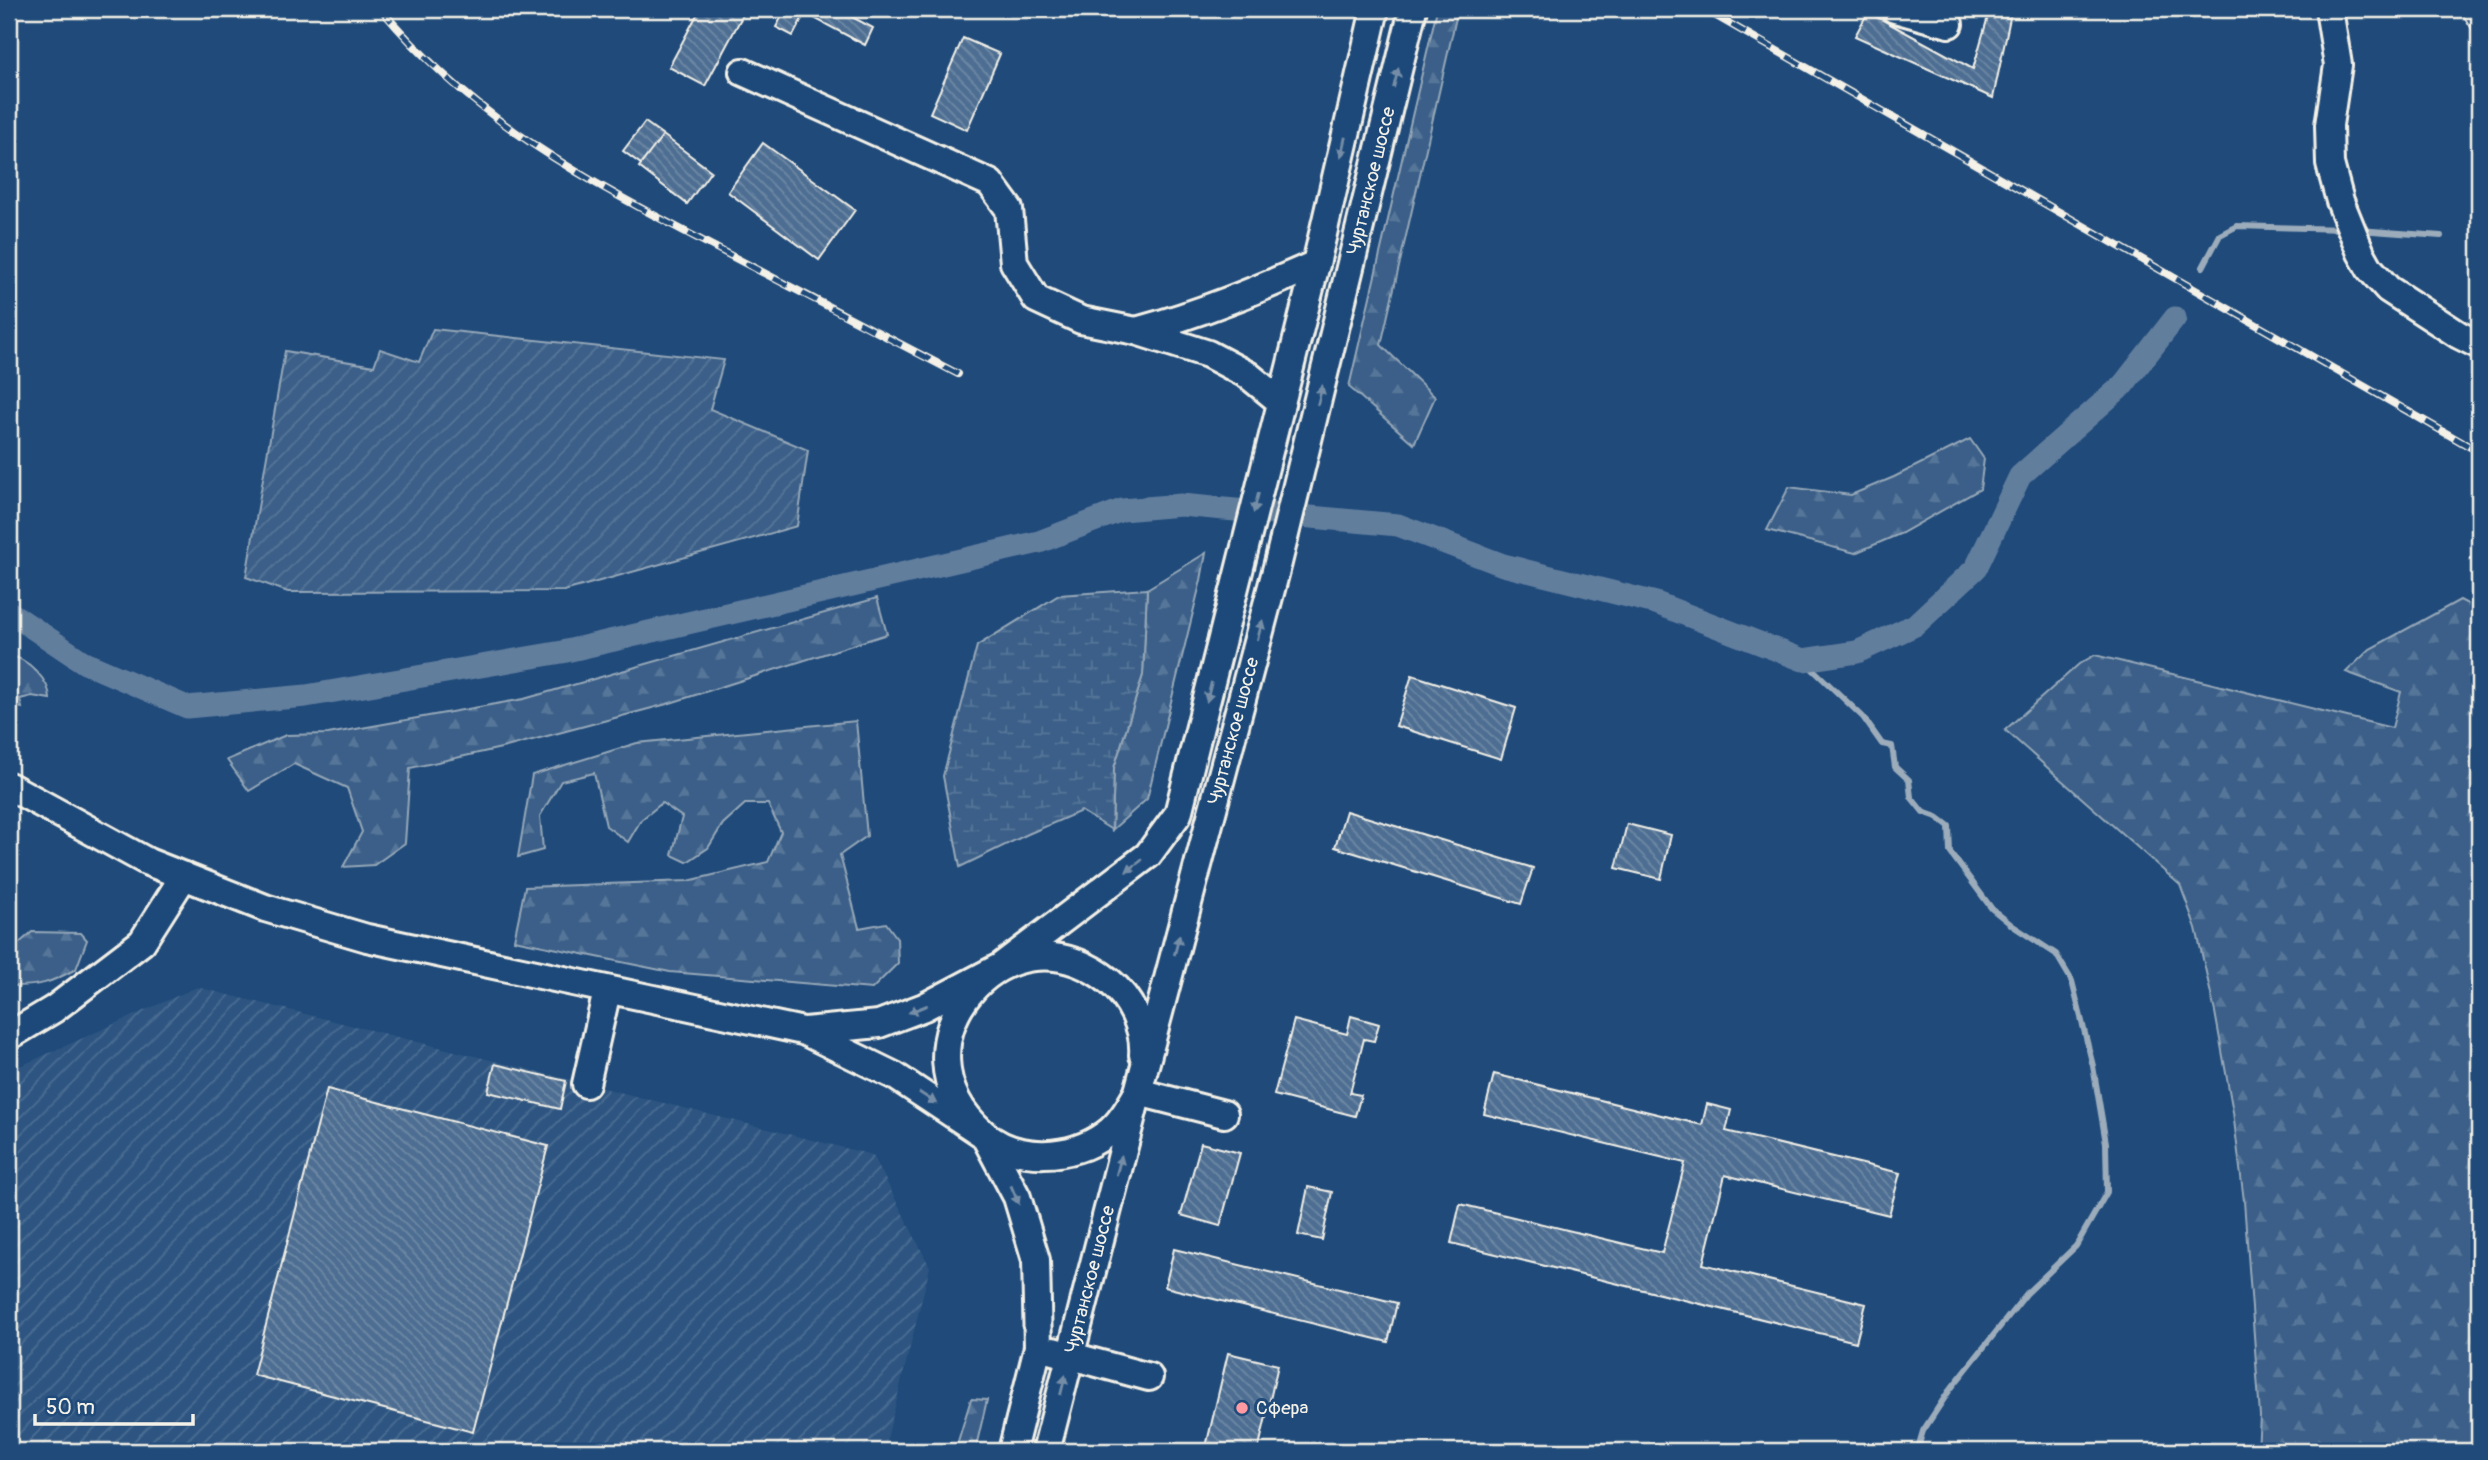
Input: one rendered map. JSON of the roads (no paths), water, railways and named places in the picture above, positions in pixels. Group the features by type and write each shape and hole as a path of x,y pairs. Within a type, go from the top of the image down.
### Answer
{"street":[{"name":"Чуртанское шоссе","path":"803,1031 879,1024 924,1007 1000,967 1147,855 1178,814 1316,264 1375,9"},
{"name":"Чуртанское шоссе","path":"1046,1451 1304,461 1413,9"},
{"path":"1895,9 1949,24"},
{"path":"2329,9 2338,65 2329,125 2330,164 2340,201 2361,253 2370,269 2388,289 2479,345"},
{"path":"743,72 990,183 1009,209 1014,263 1036,299 1081,320 1136,331 1208,354 1248,375 1282,402"},
{"path":"1136,331 1185,318 1252,293 1316,264"},
{"path":"9,786 148,862 265,908 367,938 803,1031 895,1076 984,1135 1013,1150 1046,1155 1078,1149 1107,1133 1129,1108 1140,1085 1144,1046 1136,1015 1118,988 1093,969 1063,958 1031,957 1000,967 974,986 955,1014 946,1046 948,1079 961,1110 984,1135"},
{"path":"9,1036 54,1009 142,942 184,876"},
{"path":"586,1084 607,991"},
{"path":"1140,1085 1224,1114"},
{"name":"Чуртанское шоссе","path":"984,1135 1017,1197 1035,1260 1038,1347 1012,1451"},
{"path":"1038,1347 1149,1377"}],"waterway":[{"path":"2203,267 2220,235 2237,226 2345,229"},
{"path":"2359,230 2441,236"},
{"path":"9,612 85,663 187,707 306,696 562,652 1039,542 1122,510 1181,505 1398,525 1503,565 1656,603 1803,660 1857,652 1915,625 1976,568 2020,476 2123,385 2175,318"},
{"path":"1803,660 1863,717 1882,744 1892,746 1895,767 1909,780 1911,797 1923,812 1937,817 1949,826 1950,852 1992,909 2056,954 2072,981 2093,1066 2106,1143 2107,1192 2076,1246 2027,1293 1949,1391 1923,1431 1917,1451"}],"railway":[{"path":"381,9 418,50 456,85 537,147 624,199 958,374"},
{"path":"1704,9 2479,452"},
{"path":"2463,9 2479,34"}],"place":[{"name":"Сфера","path":"1242,1408"}]}
